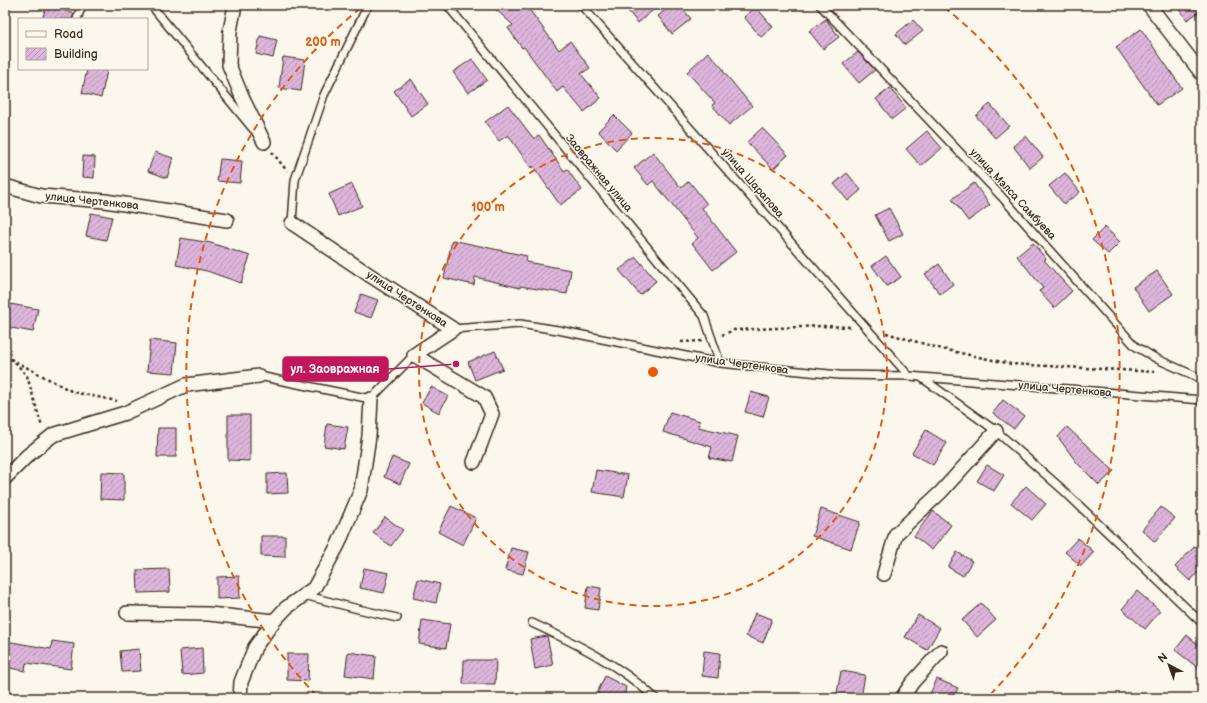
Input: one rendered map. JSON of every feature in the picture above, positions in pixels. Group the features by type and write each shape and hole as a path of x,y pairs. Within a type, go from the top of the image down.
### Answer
{"street":[{"path":"235,5 230,31 229,64 242,97 264,142"},
{"path":"1149,5 1202,74"},
{"name":"улица Чертенкова","path":"5,186 41,196 105,201 228,220"},
{"name":"улица Чертенкова","path":"292,223 453,329"},
{"path":"453,329 414,355 484,397 492,414 474,462"},
{"path":"5,478 27,456 53,434 126,413 186,385 259,376"},
{"path":"240,698 241,682 254,647 286,608 314,588 338,545 361,490 369,436 371,399"},
{"path":"884,574 896,534 941,492 996,431"},
{"path":"127,613 210,614 274,621"},
{"path":"902,698 912,683 941,651"}],"lane":[{"path":"77,18 82,5"},
{"path":"151,5 264,142"},
{"path":"292,223 295,180 324,95 368,5"},
{"name":"Заовражная улица","path":"446,5 704,316 720,363"},
{"name":"улица Шарапова","path":"581,5 909,376"},
{"name":"улица Мэлса Самбуева","path":"820,5 1001,196 1135,346 1157,359 1202,379"},
{"name":"улица Чертенкова","path":"453,329 520,324 565,331 720,363 839,375 909,376 1202,400"},
{"path":"259,376 371,399 414,355"},
{"path":"922,378 996,431 1068,495 1202,623"},
{"path":"304,595 358,610 397,618"},
{"path":"532,624 556,634 620,670 655,698"}],"path":[{"path":"264,142 295,180"},
{"path":"674,341 702,341 734,330 822,326 866,328 942,349 1011,364 1158,372"},
{"path":"5,356 73,392 118,401 138,407"},
{"path":"15,361 27,376 46,440"}],"building":[{"path":"47,5 51,5 74,14 72,18 42,18"},
{"path":"491,5 526,5 559,50 570,41 590,68 581,74 601,98 584,112 563,87 557,92 508,28 513,25"},
{"path":"623,5 659,5 638,23"},
{"path":"671,5 680,5 691,19 672,34 658,16"},
{"path":"1177,5 1202,5 1202,10 1187,20"},
{"path":"756,7 773,27 761,37 744,17"},
{"path":"826,19 839,37 823,49 809,31"},
{"path":"913,20 923,31 905,45 896,34"},
{"path":"1141,29 1182,88 1157,105 1116,47"},
{"path":"260,36 277,40 273,58 256,54"},
{"path":"708,52 752,106 729,125 712,105 715,103 687,72"},
{"path":"858,52 875,70 859,83 843,64"},
{"path":"283,57 305,60 301,91 279,88"},
{"path":"472,59 487,80 468,93 453,72"},
{"path":"87,70 107,71 101,98 82,93"},
{"path":"411,79 428,104 411,116 394,91"},
{"path":"890,88 906,108 892,119 876,99"},
{"path":"990,104 1009,126 995,138 976,116"},
{"path":"508,105 534,139 539,135 564,171 567,169 582,190 560,205 533,166 531,168 508,135 499,141 485,122"},
{"path":"614,115 632,133 616,150 598,131"},
{"path":"762,128 788,155 773,169 747,142"},
{"path":"927,131 942,148 921,166 906,149"},
{"path":"1026,136 1043,157 1030,168 1013,146"},
{"path":"155,152 173,158 167,178 148,171"},
{"path":"653,152 681,188 689,181 707,204 702,208 736,252 713,270 692,243 698,238 653,181 648,185 634,168"},
{"path":"83,156 95,157 94,178 82,177"},
{"path":"220,159 242,161 240,183 217,181"},
{"path":"847,173 861,190 848,201 834,184"},
{"path":"1065,173 1080,192 1064,204 1049,186"},
{"path":"974,183 990,205 968,221 952,199"},
{"path":"352,184 362,206 338,216 329,194"},
{"path":"889,208 903,234 889,241 875,215"},
{"path":"91,213 112,217 106,240 86,236"},
{"path":"1105,227 1120,242 1108,254 1092,240"},
{"path":"181,238 211,243 250,256 241,283 207,271 176,265"},
{"path":"452,240 527,256 526,262 571,270 567,294 520,286 520,288 475,277 474,285 444,278"},
{"path":"1033,243 1046,259 1044,260 1072,291 1054,308 1039,291 1043,288 1017,256"},
{"path":"886,256 901,277 887,286 872,266"},
{"path":"636,257 656,281 640,295 619,270"},
{"path":"939,264 953,284 940,294 925,274"},
{"path":"1157,271 1173,294 1149,311 1133,287"},
{"path":"361,294 378,300 371,318 354,312"},
{"path":"10,304 38,309 33,332 6,327"},
{"path":"150,340 177,343 174,373 147,371"},
{"path":"495,351 503,369 475,380 468,362"},
{"path":"431,387 448,396 439,413 422,403"},
{"path":"751,392 769,397 763,417 745,412"},
{"path":"1003,400 1024,416 1014,429 993,413"},
{"path":"670,412 700,421 698,427 738,436 732,462 709,458 712,447 663,432"},
{"path":"228,415 250,415 250,461 228,460"},
{"path":"327,424 348,427 344,449 324,446"},
{"path":"1067,427 1114,471 1099,485 1077,463 1058,437"},
{"path":"158,428 176,428 176,457 157,457"},
{"path":"926,430 947,443 933,465 912,453"},
{"path":"392,457 409,464 400,484 384,477"},
{"path":"987,465 1004,475 994,491 977,481"},
{"path":"596,470 628,475 624,497 592,492"},
{"path":"101,472 124,473 124,500 100,499"},
{"path":"287,473 288,493 267,494 267,474"},
{"path":"1026,486 1046,504 1032,520 1011,503"},
{"path":"451,506 476,518 463,545 438,532"},
{"path":"1161,507 1175,518 1155,542 1142,530"},
{"path":"821,509 860,522 851,549 812,536"},
{"path":"933,511 951,525 932,550 914,536"},
{"path":"385,517 403,530 391,546 373,533"},
{"path":"261,536 285,536 285,557 261,556"},
{"path":"1078,538 1094,552 1081,566 1065,552"},
{"path":"1195,546 1202,552 1202,568 1190,581 1175,567"},
{"path":"511,548 529,552 523,574 505,570"},
{"path":"957,552 972,561 963,576 948,567"},
{"path":"364,568 389,573 384,593 360,588"},
{"path":"169,569 170,592 138,593 137,570"},
{"path":"239,576 240,598 217,599 217,577"},
{"path":"418,579 440,584 436,603 413,598"},
{"path":"588,586 601,588 598,610 585,608"},
{"path":"1137,591 1160,611 1145,629 1122,609"},
{"path":"981,603 996,620 977,637 962,620"},
{"path":"755,613 772,619 763,643 746,636"},
{"path":"918,615 940,628 927,650 905,637"},
{"path":"422,620 450,624 446,648 419,644"},
{"path":"1187,635 1202,648 1202,671 1175,650"},
{"path":"547,636 553,665 535,669 530,639"},
{"path":"6,641 51,649 52,641 74,644 71,669 26,663 25,671 5,667"},
{"path":"202,648 203,673 182,675 180,650"},
{"path":"139,649 141,671 122,672 120,651"},
{"path":"704,651 720,653 718,678 702,676"},
{"path":"348,652 376,656 374,679 345,675"},
{"path":"287,654 309,654 308,681 287,680"},
{"path":"464,660 496,660 495,684 463,684"},
{"path":"841,671 865,675 861,698 836,698"},
{"path":"605,676 626,687 624,698 607,698 597,693"},
{"path":"937,679 958,688 953,698 928,698"}],"place":[{"name":"ул. Заовражная","path":"456,364"}]}
